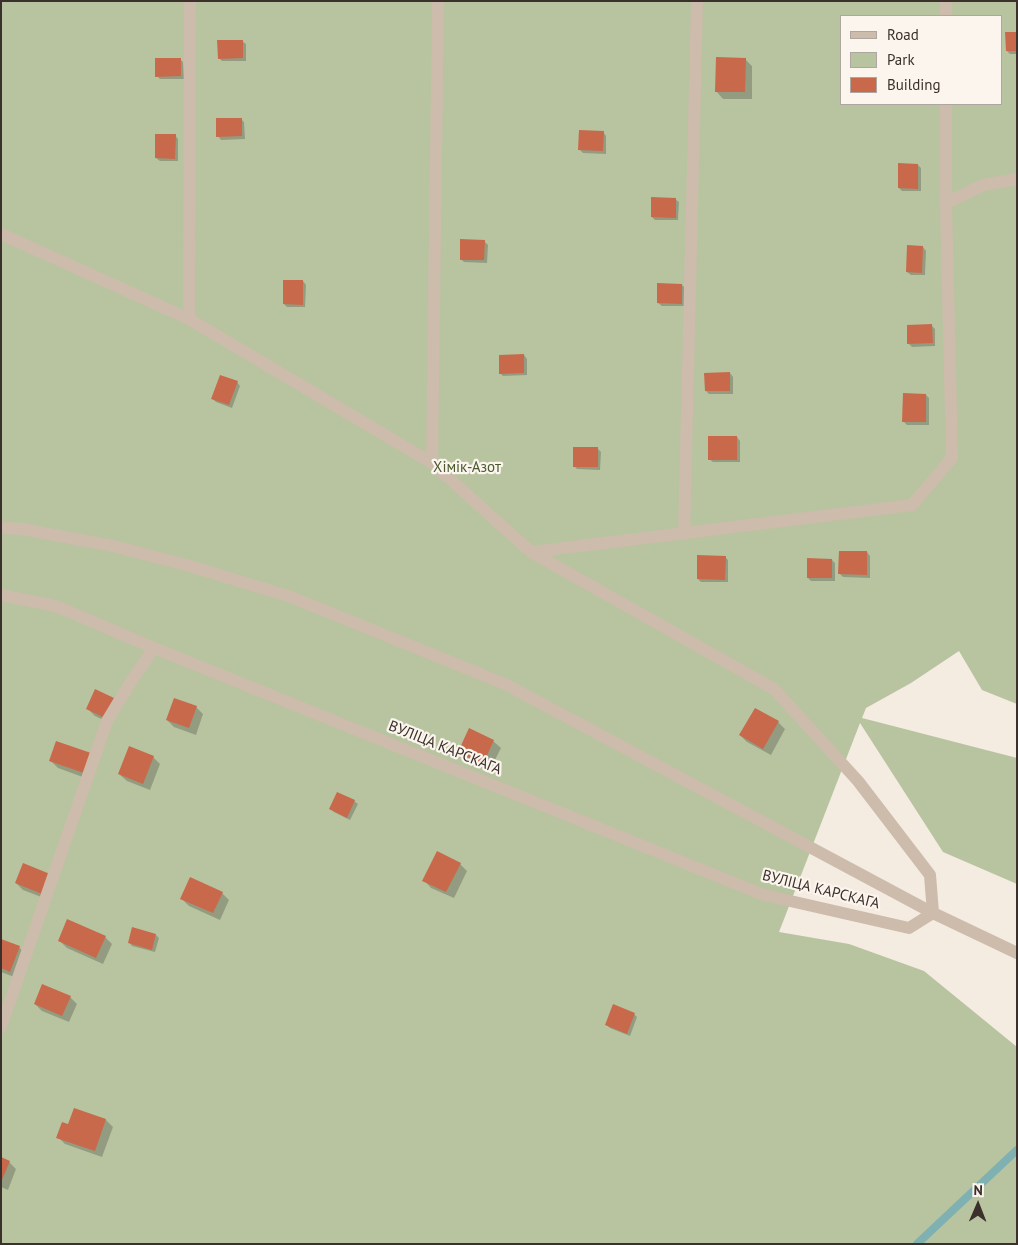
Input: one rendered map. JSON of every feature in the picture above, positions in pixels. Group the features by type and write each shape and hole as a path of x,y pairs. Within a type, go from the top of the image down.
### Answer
{"street":[{"path":"189,319 190,1"},
{"path":"432,463 438,1"},
{"path":"684,534 697,1"},
{"path":"946,1 946,15"},
{"path":"531,552 912,505 952,458 946,203 946,105"},
{"path":"946,203 983,185 1017,179"},
{"path":"1,234 189,319 432,463 531,552 774,690 858,781 930,875 933,913"},
{"path":"1,528 22,529 113,546 200,568 291,597 505,684 933,913 1017,953"},
{"name":"ВУЛІЦА КАРСКАГА","path":"1,595 56,606 154,648 764,895 909,928 933,913"},
{"path":"1,1027 107,720 154,648"}],"green space":[{"name":"Хімік-Азот","path":"1,1 1017,1 1017,704 982,690 959,651 911,683 866,708 862,718 1017,758 1017,884 943,852 860,723 779,932 849,944 924,971 1017,1047 1017,1244 1,1244"}],"building":[{"path":"1005,32 1017,32 1017,51 1006,51"},
{"path":"217,40 243,40 243,58 218,59"},
{"path":"716,57 746,58 745,92 715,92"},
{"path":"155,58 181,58 181,76 155,77"},
{"path":"216,118 242,118 242,136 216,137"},
{"path":"579,130 604,131 603,151 578,150"},
{"path":"155,134 176,134 175,159 155,158"},
{"path":"898,163 918,164 918,189 898,188"},
{"path":"651,197 676,198 676,218 651,217"},
{"path":"460,239 485,240 484,260 460,260"},
{"path":"907,245 923,246 922,273 906,272"},
{"path":"283,280 303,280 303,305 283,304"},
{"path":"657,283 682,284 682,304 657,303"},
{"path":"932,324 933,343 907,344 907,325"},
{"path":"524,354 524,373 499,374 499,355"},
{"path":"730,372 730,391 705,391 704,373"},
{"path":"220,375 238,381 229,405 211,399"},
{"path":"903,393 926,394 926,422 902,422"},
{"path":"708,436 737,436 737,460 708,460"},
{"path":"573,447 598,447 598,467 573,467"},
{"path":"839,551 867,551 867,575 838,574"},
{"path":"697,555 726,556 725,580 697,579"},
{"path":"807,558 832,559 832,578 807,578"},
{"path":"95,689 114,698 105,718 86,709"},
{"path":"174,698 197,706 189,728 166,720"},
{"path":"755,708 779,721 763,749 739,735"},
{"path":"469,728 494,740 483,764 458,752"},
{"path":"56,741 91,753 84,773 49,761"},
{"path":"129,746 154,756 143,784 118,774"},
{"path":"337,792 355,800 347,818 329,809"},
{"path":"437,851 461,863 446,892 422,881"},
{"path":"23,863 50,874 42,894 15,883"},
{"path":"190,877 223,892 213,913 180,899"},
{"path":"67,919 106,936 96,958 58,941"},
{"path":"132,927 156,934 152,950 128,943"},
{"path":"1,939 20,946 10,972 1,968"},
{"path":"42,984 71,996 62,1016 34,1004"},
{"path":"613,1004 635,1013 627,1034 605,1025"},
{"path":"74,1108 106,1119 95,1151 56,1138 62,1122 68,1124"},
{"path":"1,1157 10,1161 1,1182"}],"waterway":[{"path":"917,1244 1017,1150"}]}
